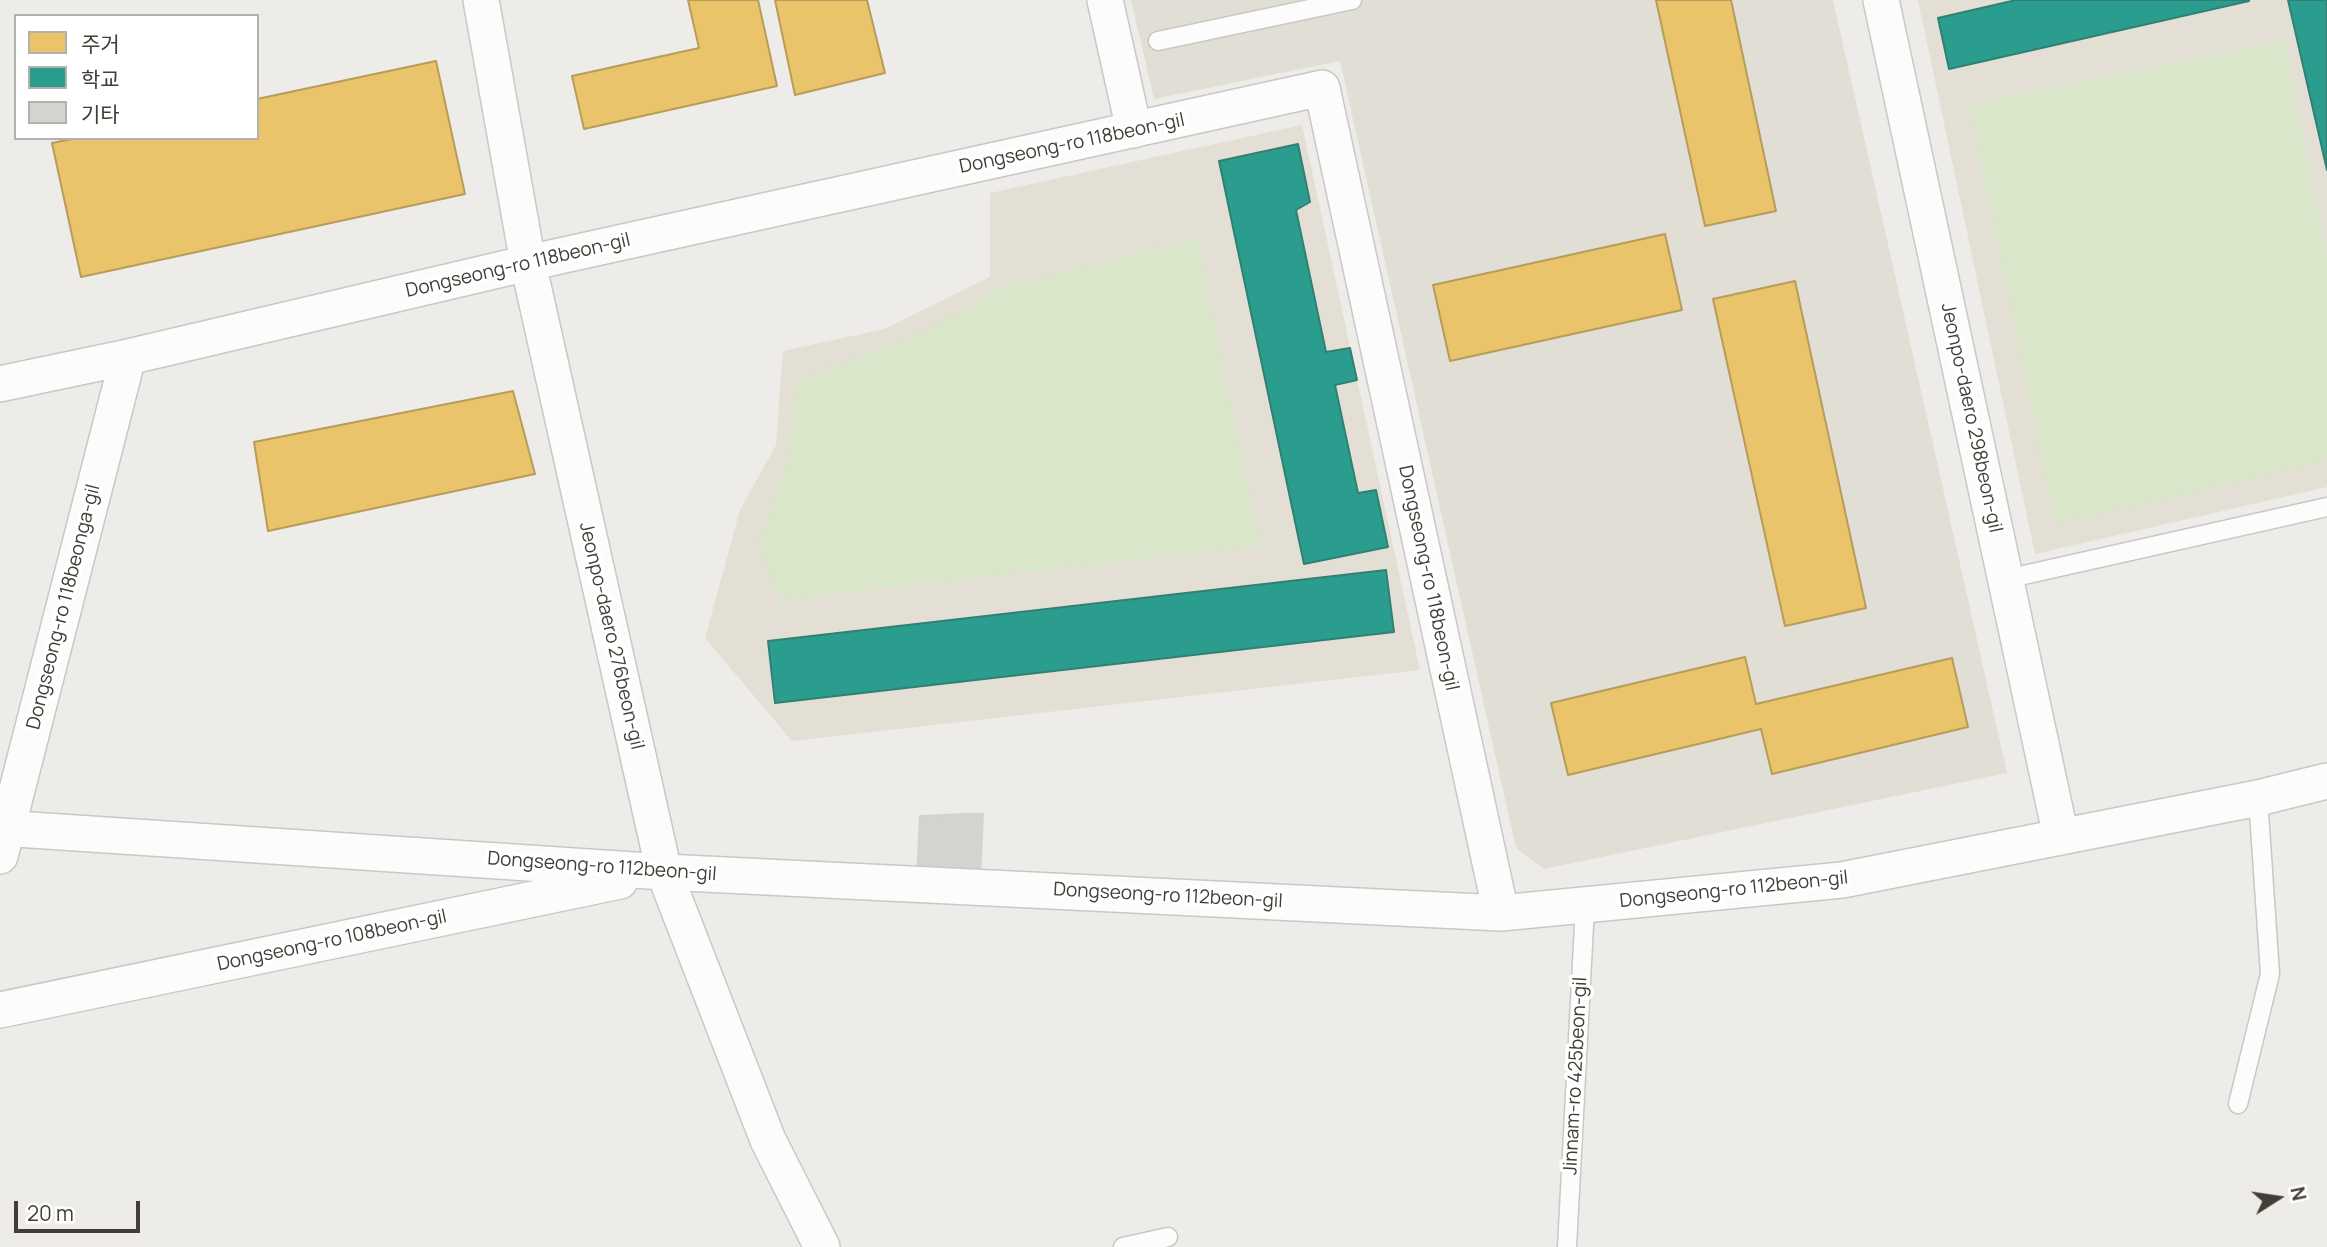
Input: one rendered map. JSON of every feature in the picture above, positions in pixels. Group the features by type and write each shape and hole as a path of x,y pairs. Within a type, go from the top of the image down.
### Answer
{"street":[{"name":"Jeonpo-daero 276beon-gil","path":"481,0 528,262 664,872 768,1140 822,1247"},
{"path":"1105,0 1134,130"},
{"name":"Jeonpo-daero 298beon-gil","path":"1881,0 2061,837"},
{"name":"Dongseong-ro 118beon-gil","path":"0,384 128,357 528,262 1322,89 1501,912"},
{"name":"Dongseong-ro 118beonga-gil","path":"3,837 128,357"},
{"name":"Dongseong-ro 112beon-gil","path":"3,837 1501,912 1842,880 2258,798 2327,781"},
{"name":"Dongseong-ro 108beon-gil","path":"0,1010 664,872"}],"lane":[{"path":"1158,41 1352,0"},
{"path":"2006,579 2327,507"},
{"path":"2238,1104 2270,974 2258,798"},
{"name":"Jinnam-ro 425beon-gil","path":"1567,1247 1585,906"},
{"path":"1123,1247 1168,1237"}],"shaded area":[{"path":"1131,0 1833,0 2007,773 1544,869 1516,848 1340,61 1154,99"},
{"path":"1918,0 2327,0 2327,487 2035,554"},
{"path":"1302,125 1420,670 792,741 705,638 740,510 776,445 783,351 884,329 990,277 990,193"}],"green space":[{"path":"2284,41 2327,256 2327,461 2055,525 1969,104"},
{"path":"1197,238 1260,546 781,600 758,546 786,467 797,381 918,335 1004,286"}],"building: 주거":[{"path":"688,0 758,0 777,86 584,129 572,76 699,48"},
{"path":"775,0 867,0 885,73 795,95"},
{"path":"1656,0 1731,0 1776,211 1705,226"},
{"path":"436,61 465,194 81,277 52,143 67,140 259,140 259,99"},
{"path":"1665,234 1682,310 1450,361 1433,285"},
{"path":"1795,281 1866,608 1785,626 1713,299"},
{"path":"513,391 535,474 268,531 254,442"},
{"path":"1745,657 1756,704 1952,658 1968,727 1772,774 1761,729 1568,775 1551,703"}],"building: 학교":[{"path":"2016,0 2249,1 1949,69 1938,18"},
{"path":"2288,0 2327,0 2327,170"},
{"path":"1298,144 1310,202 1296,210 1326,352 1350,348 1357,380 1335,385 1358,493 1376,490 1388,547 1304,564 1219,161"},
{"path":"1386,570 1394,632 775,703 768,641"}],"building: 기타":[{"path":"983,814 980,877 917,877 920,816"}]}
